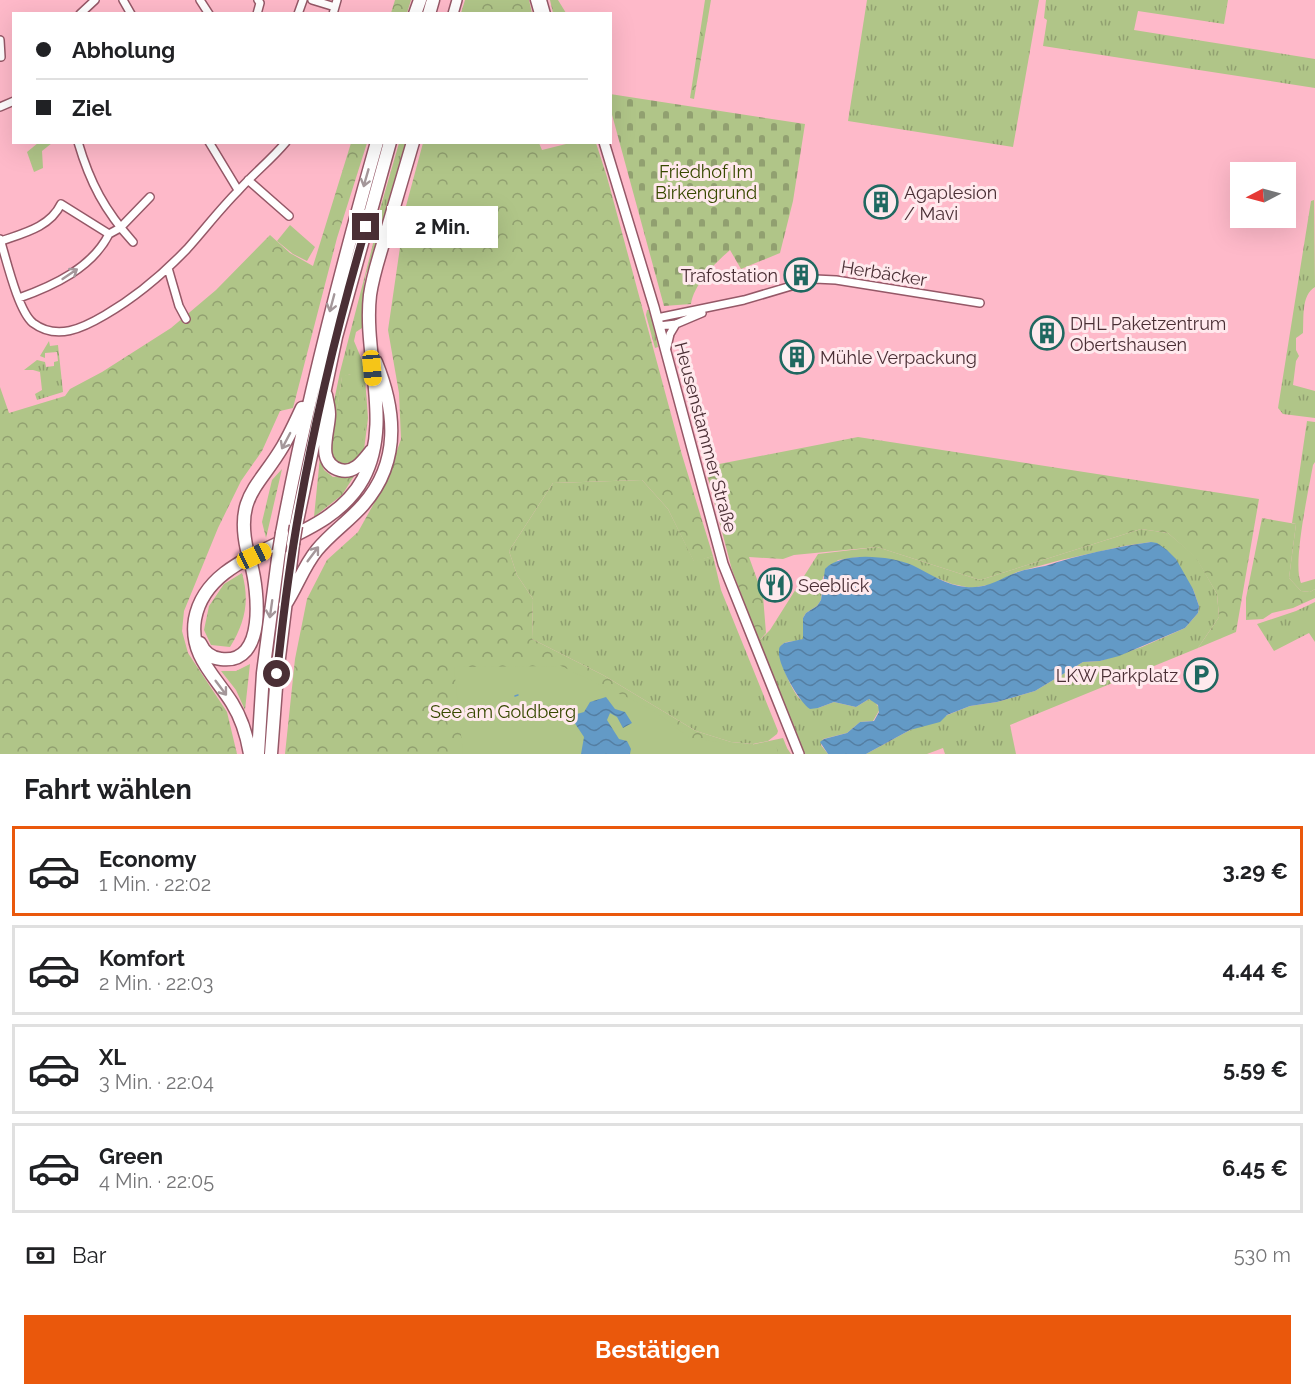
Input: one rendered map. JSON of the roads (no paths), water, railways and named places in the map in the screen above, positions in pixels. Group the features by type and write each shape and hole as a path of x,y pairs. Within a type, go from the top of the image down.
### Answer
{"highway":[{"path":"258,754 263,674 282,533 311,388 341,267 375,144"},
{"path":"271,754 277,674 296,526 325,386 389,144"},
{"path":"250,754 244,728 237,712 206,667 198,651 194,634 196,616 207,589 225,571 307,531 340,509 364,478 375,446 376,414 369,313 374,276 412,144"},
{"path":"285,605 296,588 308,561 323,542 365,503 375,489 387,463 392,434 391,413 385,386 370,344"},
{"path":"325,386 329,415 325,454 331,465 341,470 352,470 375,446"},
{"path":"196,616 198,641 208,655 223,660 234,658 244,652 254,633 258,600 243,520 249,498 284,445 311,388"}],"main road":[{"name":"Heusenstammer Straße","path":"605,144 658,322 687,437 723,564 799,754"}],"street":[{"path":"82,12 94,0"},
{"path":"312,0 335,7"},
{"path":"0,40 1,57"},
{"path":"79,144 100,201 133,242"},
{"path":"210,144 238,190"},
{"path":"110,234 61,204 54,216 40,225 0,240 27,317 36,325 56,332 72,330 86,326 128,301 168,268 238,190 284,144"},
{"path":"248,180 290,216"},
{"path":"19,298 48,287 75,272 97,252 110,234 120,228 150,197"},
{"path":"168,268 179,306 186,319"},
{"name":"Herbäcker","path":"717,306 815,279 836,280 980,303"},
{"path":"658,322 717,306"},
{"path":"658,322 676,324 717,306"},
{"path":"666,351 670,334 676,324"}],"water":[{"path":"1151,542 1157,543 1176,559 1193,589 1199,606 1198,613 1185,628 1119,656 1100,661 1083,662 1035,691 997,702 970,706 947,715 940,722 910,730 866,754 828,754 820,742 847,733 860,722 874,721 879,712 878,705 869,699 856,707 834,702 810,709 795,691 781,664 780,647 784,643 803,639 803,618 821,600 825,569 833,563 854,557 892,559 912,565 952,584 974,587 987,585 1024,570 1071,558"},
{"name":"See am Goldberg","path":"606,697 615,709 625,712 632,723 623,728 617,717 610,713 607,720 619,739 627,741 631,749 630,754 581,754 584,737 570,716 584,712 590,702"}],"place":[{"name":"Agaplesion / Mavi","path":"881,202"},
{"name":"Trafostation","path":"801,275"},
{"name":"DHL Paketzentrum Obertshausen","path":"1047,333"},
{"name":"Mühle Verpackung","path":"797,357"},
{"name":"Seeblick","path":"775,585"},
{"name":"LKW Parkplatz","path":"1201,675"}],"park label":[{"name":"Friedhof Im Birkengrund","path":"706,181"}]}
